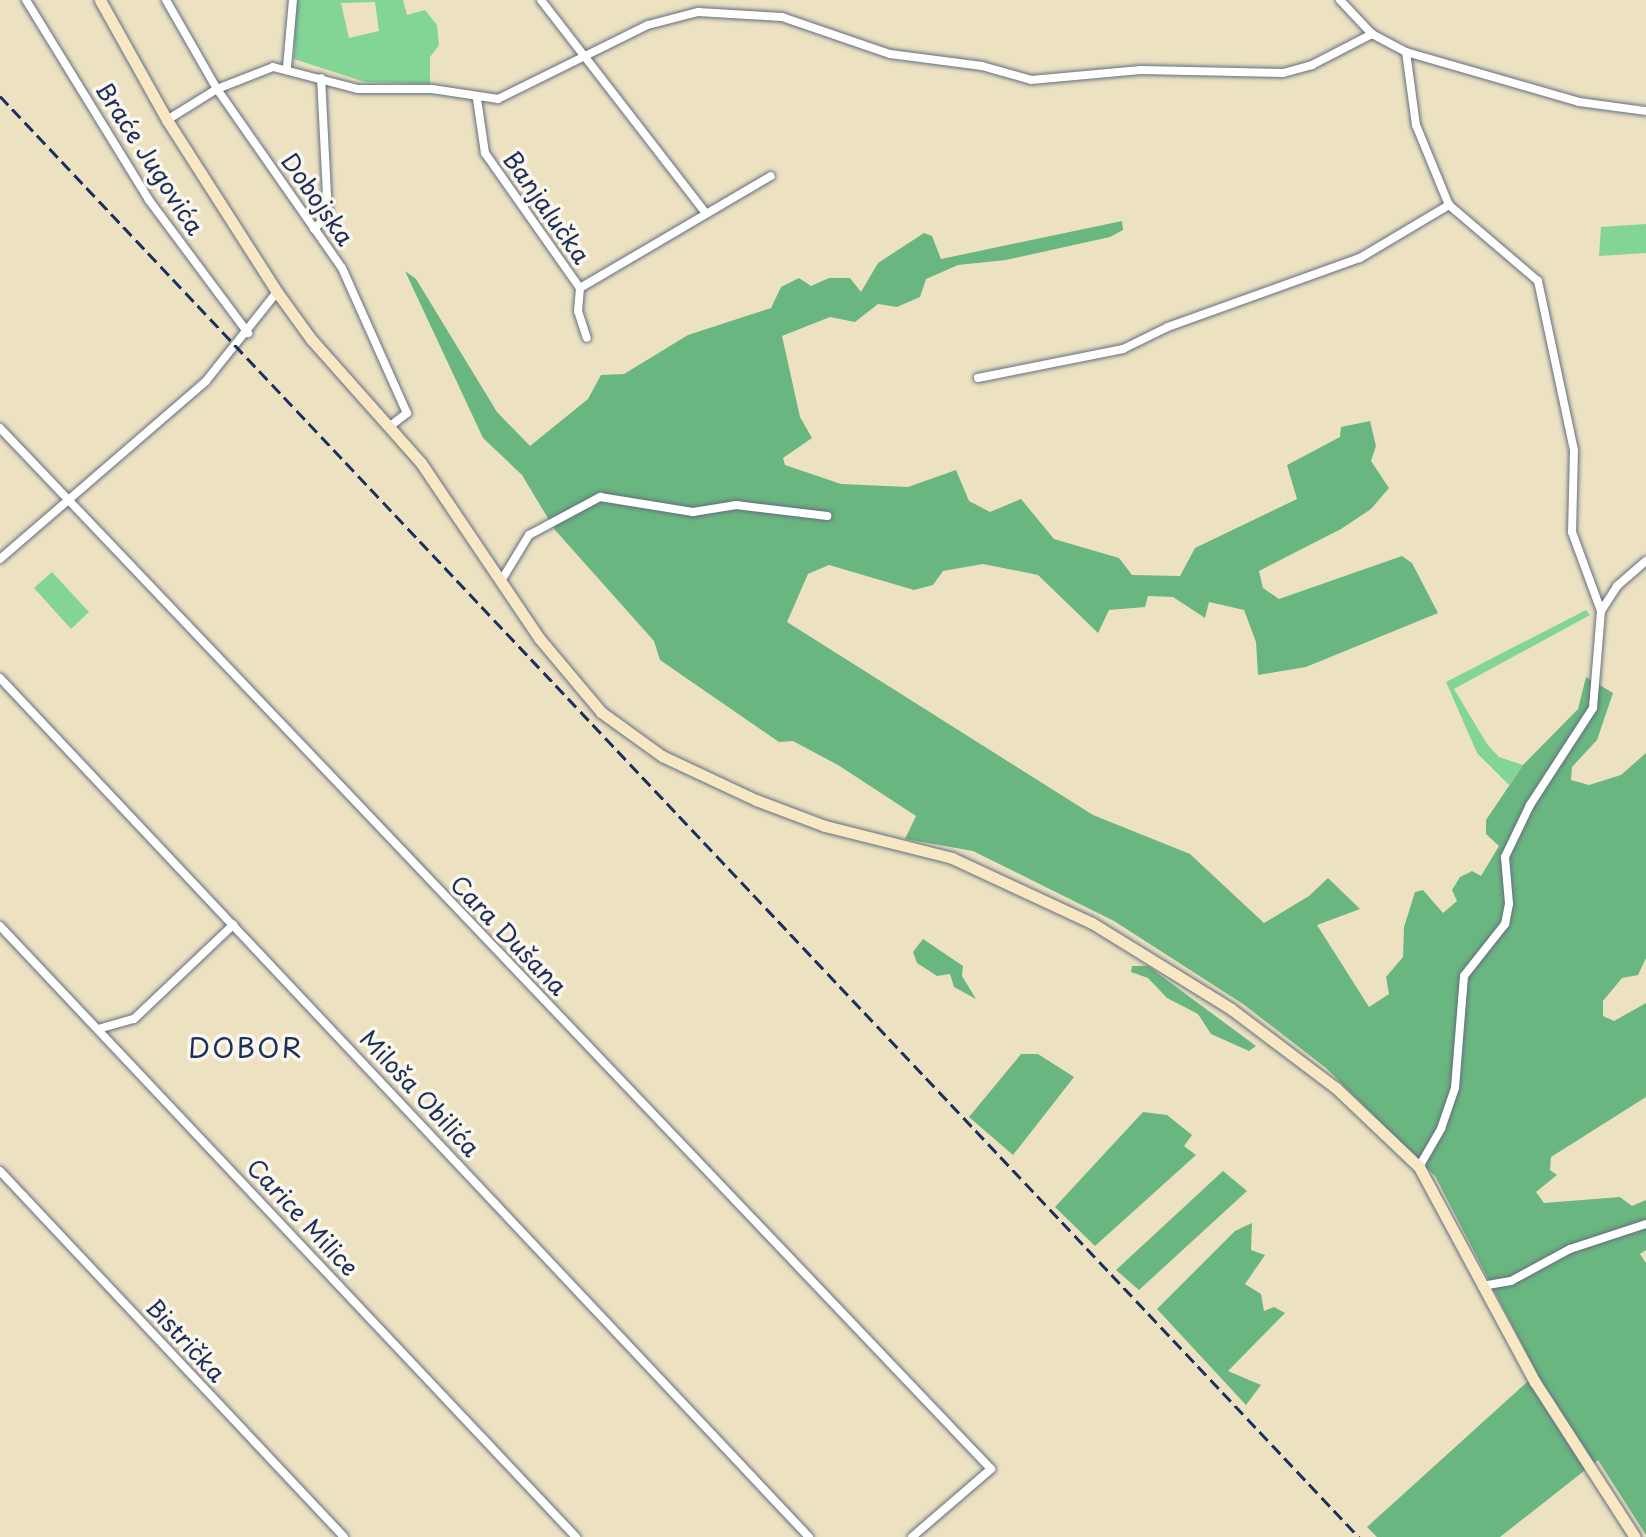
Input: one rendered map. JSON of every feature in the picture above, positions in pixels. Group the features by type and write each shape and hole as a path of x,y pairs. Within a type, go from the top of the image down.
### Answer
{"main road":[{"path":"100,0 167,120 277,292 421,463 572,682 624,732 662,756 825,826 952,858 1092,923 1266,1035 1336,1088 1419,1167 1535,1382 1635,1537"}],"street":[{"name":"Braće Jugovića","path":"26,0 149,200 248,333"},
{"name":"Dobojska","path":"166,0 217,89 342,268 407,413 389,427"},
{"path":"287,67 293,0"},
{"path":"541,0 704,211"},
{"path":"1340,0 1372,34 1406,52 1579,102 1646,111"},
{"path":"167,120 217,89 258,72 287,67 358,89 432,89 477,99 516,93 583,55 667,17 698,12 782,17 890,54 971,64 1031,80 1141,70 1283,73 1312,65 1372,34"},
{"path":"1406,52 1420,140 1449,205 1528,270 1544,295 1574,451 1572,532 1601,611 1593,708 1530,805 1505,857 1509,904 1505,924 1464,976 1455,1088 1441,1129 1419,1167"},
{"path":"1409,71 1428,59"},
{"path":"314,229 328,215 321,78"},
{"name":"Banjalučka","path":"477,99 485,153 580,288 611,273 704,211 771,176"},
{"path":"978,378 1123,349 1168,327 1360,258 1449,205"},
{"path":"580,288 578,311 587,338"},
{"path":"0,559 206,381 248,333 277,292"},
{"name":"Cara Dušana","path":"0,428 991,1469 912,1537"},
{"path":"501,581 529,535 600,497 693,512 736,505 827,516"},
{"path":"1601,611 1617,586 1646,561"},
{"name":"Miloša Obilića","path":"0,678 809,1537"},
{"path":"98,1029 134,1019 233,925"},
{"name":"Carice Milice","path":"0,926 576,1537"},
{"name":"Bistrička","path":"0,1171 344,1537"},
{"path":"1482,1286 1511,1281 1570,1249 1646,1224"}],"green space":[{"path":"296,0 403,0 407,15 425,10 437,25 439,45 430,57 430,84 365,82 294,59","holes":["375,2 379,31 349,38 341,3"]},
{"path":"1122,221 1123,230 1110,237 1006,260 958,265 926,279 920,297 897,307 878,304 855,322 830,317 782,336 800,417 812,438 783,458 785,465 841,484 908,487 956,470 969,501 990,512 1021,499 1054,539 1119,558 1132,575 1180,576 1195,548 1297,499 1287,465 1340,437 1341,427 1370,421 1376,446 1371,461 1389,488 1371,509 1341,529 1259,571 1263,588 1279,599 1402,556 1412,563 1438,613 1306,667 1258,675 1256,642 1244,610 1209,602 1205,618 1173,597 1148,596 1145,607 1109,610 1098,633 1038,575 983,564 943,571 933,585 914,590 829,565 808,574 787,622 1093,815 1190,854 1264,923 1309,896 1328,878 1360,909 1317,925 1369,1007 1389,994 1386,977 1403,957 1404,927 1415,892 1423,890 1443,913 1457,901 1452,890 1460,877 1472,871 1481,876 1499,846 1486,834 1486,820 1523,765 1578,709 1586,677 1613,693 1597,740 1572,767 1571,780 1589,785 1621,775 1646,753 1646,958 1638,975 1622,978 1603,1001 1603,1016 1614,1021 1646,1003 1646,1097 1551,1157 1550,1170 1557,1175 1536,1192 1544,1203 1620,1197 1632,1206 1646,1200 1646,1250 1640,1254 1646,1263 1646,1535 1598,1460 1500,1537 1377,1537 1367,1527 1537,1373 1435,1176 1326,1068 1243,1004 1114,921 973,851 905,839 916,816 838,765 793,741 779,742 660,660 654,641 555,530 522,475 483,438 405,271 416,279 497,412 530,446 588,399 601,375 624,374 688,335 771,308 781,287 799,278 811,286 829,278 850,278 861,292 878,263 924,233 932,236 941,259"},
{"path":"1646,224 1646,253 1599,256 1601,227"},
{"path":"52,572 89,612 71,629 34,588"},
{"path":"1586,610 1590,615 1454,689 1487,744 1499,757 1523,765 1509,785 1477,753 1446,682"},
{"path":"923,939 963,966 962,976 976,999 954,987 950,974 937,976 917,963 913,952"},
{"path":"1132,966 1148,966 1256,1046 1249,1051 1211,1034 1198,1014 1167,998 1148,978 1131,972"},
{"path":"1021,1054 1038,1054 1074,1077 1013,1155 969,1117"},
{"path":"1143,1112 1167,1115 1192,1135 1184,1146 1196,1155 1095,1246 1055,1207"},
{"path":"1223,1171 1247,1191 1139,1290 1116,1270"},
{"path":"1252,1223 1251,1250 1265,1255 1245,1284 1261,1294 1264,1311 1274,1307 1285,1313 1228,1371 1261,1385 1246,1405 1157,1309 1235,1231"}],"railway":[{"path":"0,96 1359,1537"}],"district":[{"name":"DOBOR","path":"246,1047"}]}
